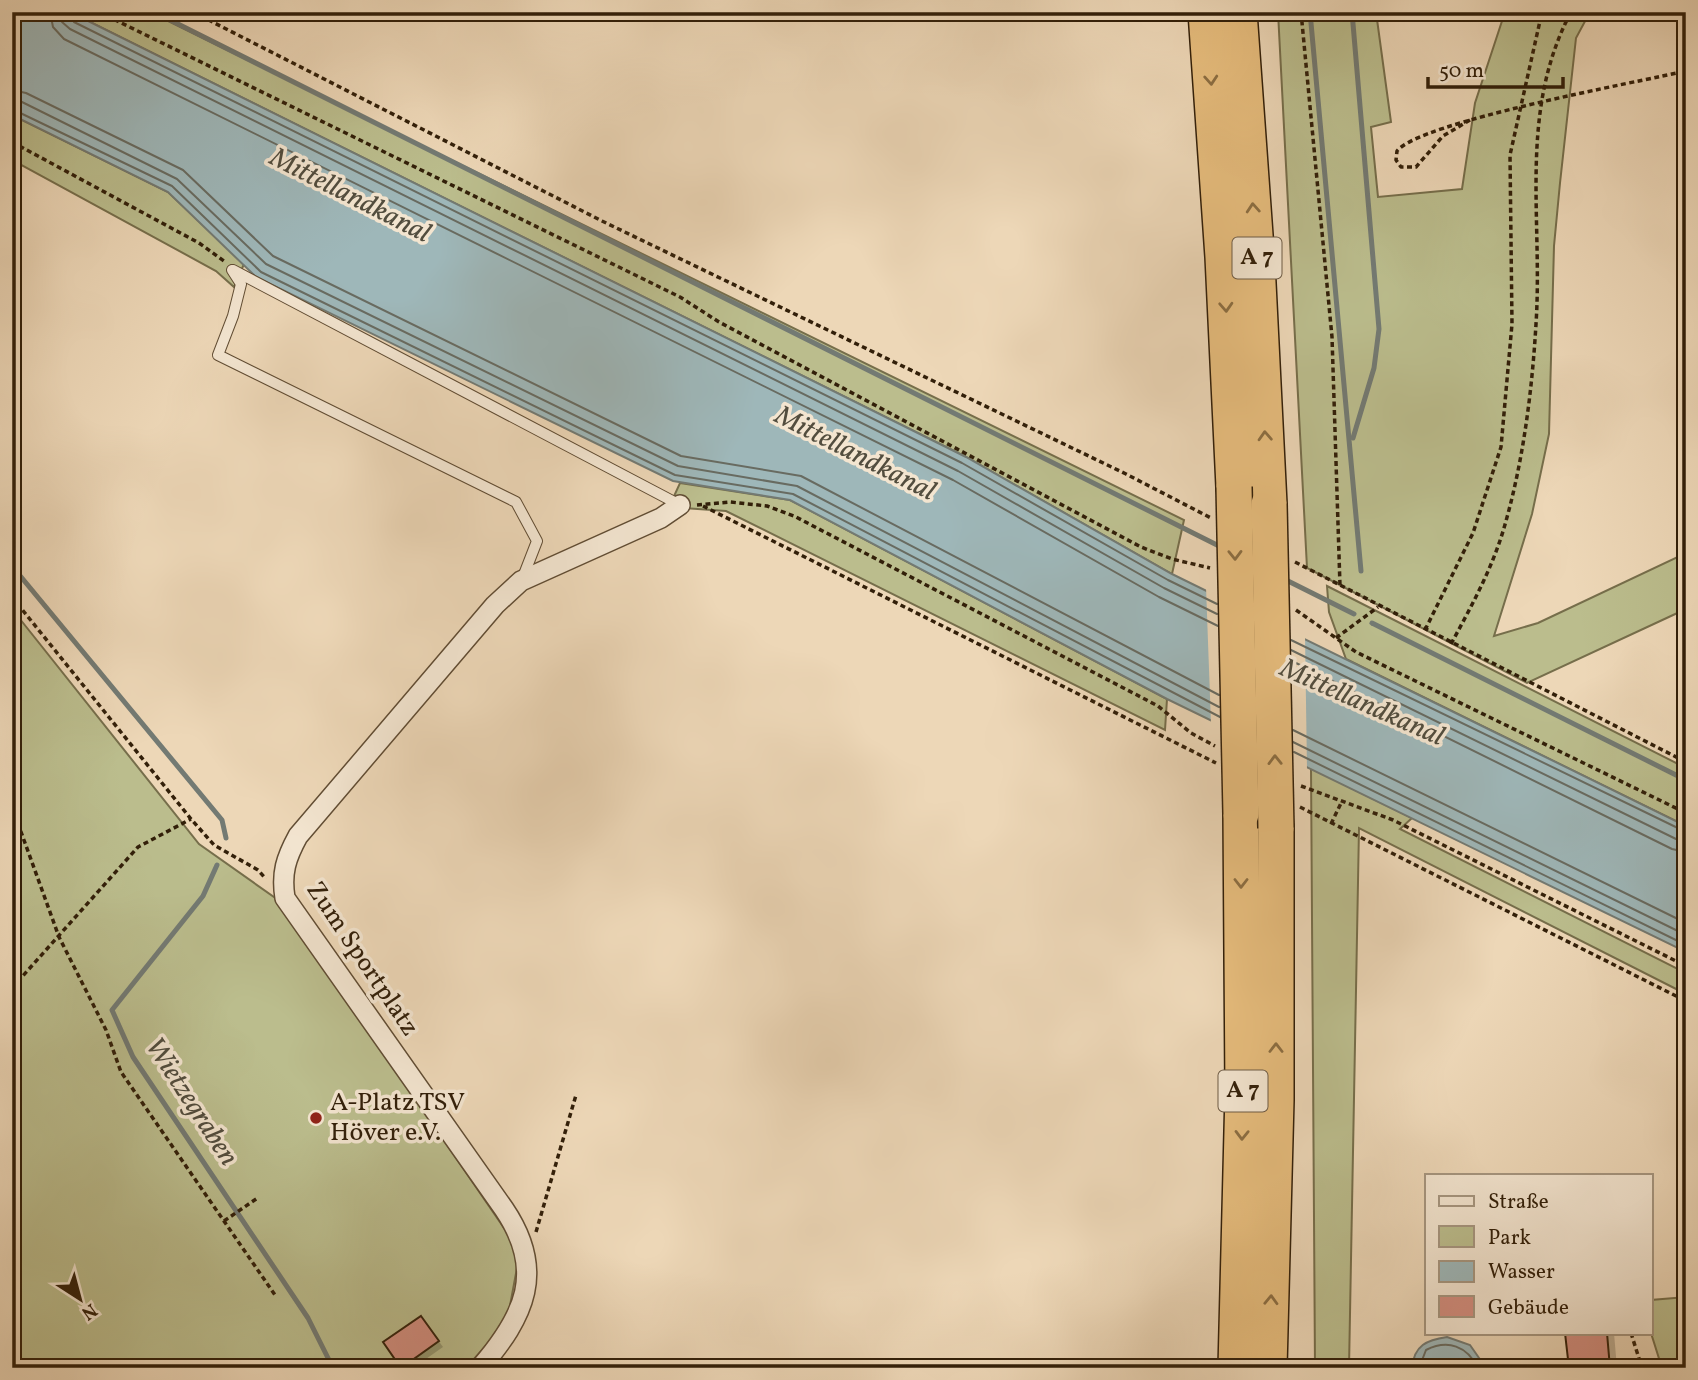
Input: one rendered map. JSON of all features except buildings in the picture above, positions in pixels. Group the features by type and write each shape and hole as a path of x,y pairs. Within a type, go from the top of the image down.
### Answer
{"highway":[{"name":"A 7","path":"1206,12 1223,257 1234,487 1241,814 1243,1092 1236,1368"},
{"name":"A 7","path":"1239,12 1257,263 1285,816 1269,1368"}],"street":[{"name":"Zum Sportplatz","path":"528,1261 505,1209 285,898 282,877 287,857 298,836 467,635 522,581 662,519 681,505"},
{"path":"480,1368 510,1329 520,1310 528,1261"}],"lane":[{"path":"232,270 681,505"},
{"path":"232,270 241,284 233,316 218,355 516,502 537,541 522,581"}],"path":[{"path":"99,12 680,297 719,322 1141,547 1172,559 1204,565"},
{"path":"193,12 603,221 1126,474 1222,524"},
{"path":"1301,12 1332,337 1340,586"},
{"path":"1425,631 1473,533 1501,447 1512,324 1510,155 1518,108 1542,12"},
{"path":"1451,644 1480,589 1504,529 1528,411 1536,322 1535,192 1539,103 1555,41 1571,12"},
{"path":"1469,120 1443,136 1414,168 1401,167 1396,160 1396,151 1411,139 1469,120 1686,71"},
{"path":"12,142 200,243 219,256 232,270"},
{"path":"1196,752 702,505 730,502 766,506 794,516 1158,706 1191,733 1216,747"},
{"path":"1295,562 1378,607 1686,762"},
{"path":"12,597 214,845 258,870 285,898"},
{"path":"1336,638 1378,607"},
{"path":"1310,617 1356,652 1686,813"},
{"path":"1300,785 1340,803 1393,820 1686,966"},
{"path":"1331,824 1340,803"},
{"path":"12,807 59,937 106,1030 121,1072 275,1295"},
{"path":"1285,816 1331,824 1686,1001"},
{"path":"12,988 138,848 191,819"},
{"path":"528,1261 576,1095"},
{"path":"224,1221 259,1197"},
{"path":"12,1288 18,1311 12,1352"},
{"path":"1632,1334 1642,1368"}],"green space":[{"path":"70,12 150,12 1184,520 1172,574 966,457"},
{"path":"1278,12 1376,12 1391,122 1371,127 1378,197 1462,189 1475,103 1505,12 1590,12 1576,38 1560,183 1554,246 1549,434 1532,514 1494,636 1538,623 1686,553 1686,609 1527,683 1307,568"},
{"path":"12,115 168,192 244,264 234,287 216,271 12,160"},
{"path":"680,483 790,500 1167,699 1165,730 726,511 669,507"},
{"path":"1327,586 1686,768 1686,826 1346,659 1329,612"},
{"path":"12,609 199,844 281,902 506,1231 519,1257 507,1322 466,1368 12,1368"},
{"path":"1311,768 1412,818 1400,829 1686,973 1686,994 1359,828 1349,1368 1315,1368"},
{"path":"1686,1297 1686,1368 1662,1368 1651,1334 1652,1300"}],"water":[{"name":"Mittellandkanal","path":"12,12 70,12 966,457 1172,574 1686,826 1686,952 1167,699 790,500 673,481 256,277 168,192 12,115"},
{"path":"1447,1337 1470,1345 1486,1368 1412,1368 1413,1360 1423,1345"}],"pier":[{"path":"1206,587 1305,635 1307,770 1211,724"}],"waterway":[{"path":"154,12 1223,548"},
{"path":"1310,12 1361,571"},
{"path":"1352,12 1379,329 1374,368 1353,438"},
{"name":"Wietzegraben","path":"12,566 222,820 226,838"},
{"path":"1282,578 1354,614"},
{"path":"1372,623 1686,780"},
{"name":"Wietzegraben","path":"217,865 203,896 112,1010 133,1057 308,1318 333,1368"}],"place":[{"name":"A-Platz TSV Höver e.V.","path":"316,1118"}]}
